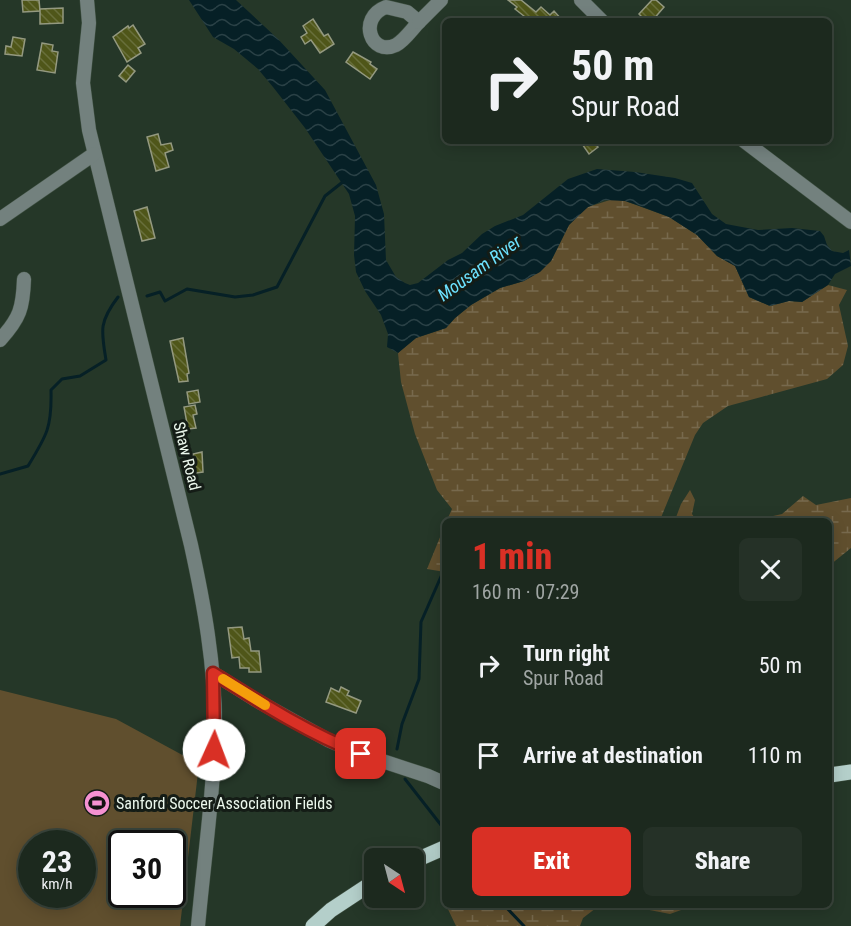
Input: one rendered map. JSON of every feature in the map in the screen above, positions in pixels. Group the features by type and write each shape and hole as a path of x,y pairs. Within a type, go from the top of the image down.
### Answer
{"main road":[{"path":"832,775 851,772"},
{"path":"424,857 442,850"},
{"path":"312,926 364,888"}],"street":[{"name":"Shaw Road","path":"87,0 89,23 83,83 85,106 94,154 113,223 191,545 200,585 213,673 214,750 198,926"},
{"path":"420,22 441,0"},
{"path":"581,0 600,18"},
{"path":"748,144 847,213"},
{"path":"0,219 94,154"},
{"path":"0,340 16,321 23,300 24,279"},
{"path":"213,673 328,740 442,782"}],"green space":[{"path":"613,199 669,217 697,235 717,256 735,266 749,297 770,306 789,301 802,302 828,285 847,290 839,305 848,346 843,365 827,379 728,406 703,423 695,435 661,518 448,518 452,509 437,490 415,434 401,382 398,353 416,338 446,328 471,305 500,288 524,281 551,261 569,225 588,207"},
{"path":"690,490 695,500 692,514 695,518 676,518"},
{"path":"803,496 816,505 851,498 851,548 832,563 832,518 765,518 782,514"},
{"path":"442,532 442,572 427,569"},
{"name":"Sanford Soccer Association Fields","path":"0,690 116,719 199,764 186,875 186,830 108,830 108,908 182,908 180,926 0,926"},
{"path":"448,908 596,908 583,918 580,926 456,926"},
{"path":"639,908 687,908 670,914"}],"water":[{"name":"Mousam River","path":"189,0 236,0 278,39 325,90 376,185 384,214 386,260 396,277 405,283 410,285 418,283 448,260 462,253 482,234 523,215 568,179 597,169 635,172 692,183 712,214 726,224 758,230 792,228 820,231 832,251 843,253 849,250 851,266 835,274 828,285 802,302 789,301 770,306 749,297 735,266 717,256 697,235 669,217 625,201 605,200 588,207 569,225 551,261 540,272 524,281 500,288 471,305 446,328 416,338 398,353 387,347 388,334 381,315 356,272 355,216 349,194 305,128 273,87 258,69 234,49 213,37"}],"building":[{"path":"22,0 39,0 40,11 23,12"},
{"path":"508,0 521,0 536,12 541,7 550,15 554,11 560,18 526,18 515,9 517,7"},
{"path":"652,0 656,0 664,7 655,18 641,18 639,14"},
{"path":"63,8 63,23 40,24 40,9"},
{"path":"313,19 324,36 328,34 334,44 320,53 311,40 305,44 301,37 307,33 303,26"},
{"path":"133,25 145,44 138,48 141,53 127,62 113,37"},
{"path":"13,37 25,39 22,56 5,54 6,46 11,47"},
{"path":"42,43 53,45 52,51 58,52 55,73 37,70"},
{"path":"353,52 371,62 370,64 377,69 370,79 346,62"},
{"path":"128,65 135,71 126,82 119,76"},
{"path":"158,134 161,145 171,143 173,150 165,153 169,167 156,171 147,137"},
{"path":"582,144 596,144 598,147 589,154"},
{"path":"147,207 155,238 142,241 134,211"},
{"path":"183,338 189,373 187,374 188,381 179,382 170,341"},
{"path":"198,390 200,402 189,404 187,392"},
{"path":"195,405 197,414 193,415 196,428 188,429 184,407"},
{"path":"202,452 203,472 196,473 193,454"},
{"path":"242,627 244,639 249,638 251,651 259,651 261,672 249,672 249,668 240,668 239,657 232,658 228,628"},
{"path":"341,687 349,691 347,695 361,701 356,713 326,702 331,688 339,692"}],"waterway":[{"path":"147,296 160,292 165,301 187,289 235,297 253,295 277,287 325,196 344,181"},
{"path":"0,474 28,466 47,430 51,390 62,379 80,376 106,360 103,327 107,313 118,297"},
{"path":"397,749 402,724 419,679 421,622 442,574"},
{"path":"405,779 441,825"},
{"path":"507,908 524,926"}],"slow traffic":[{"path":"223,679 265,705"}],"place":[{"name":"Sanford Soccer Association Fields","path":"97,803"}],"route":[{"path":"214,750 213,673 296,724 361,754"}]}
